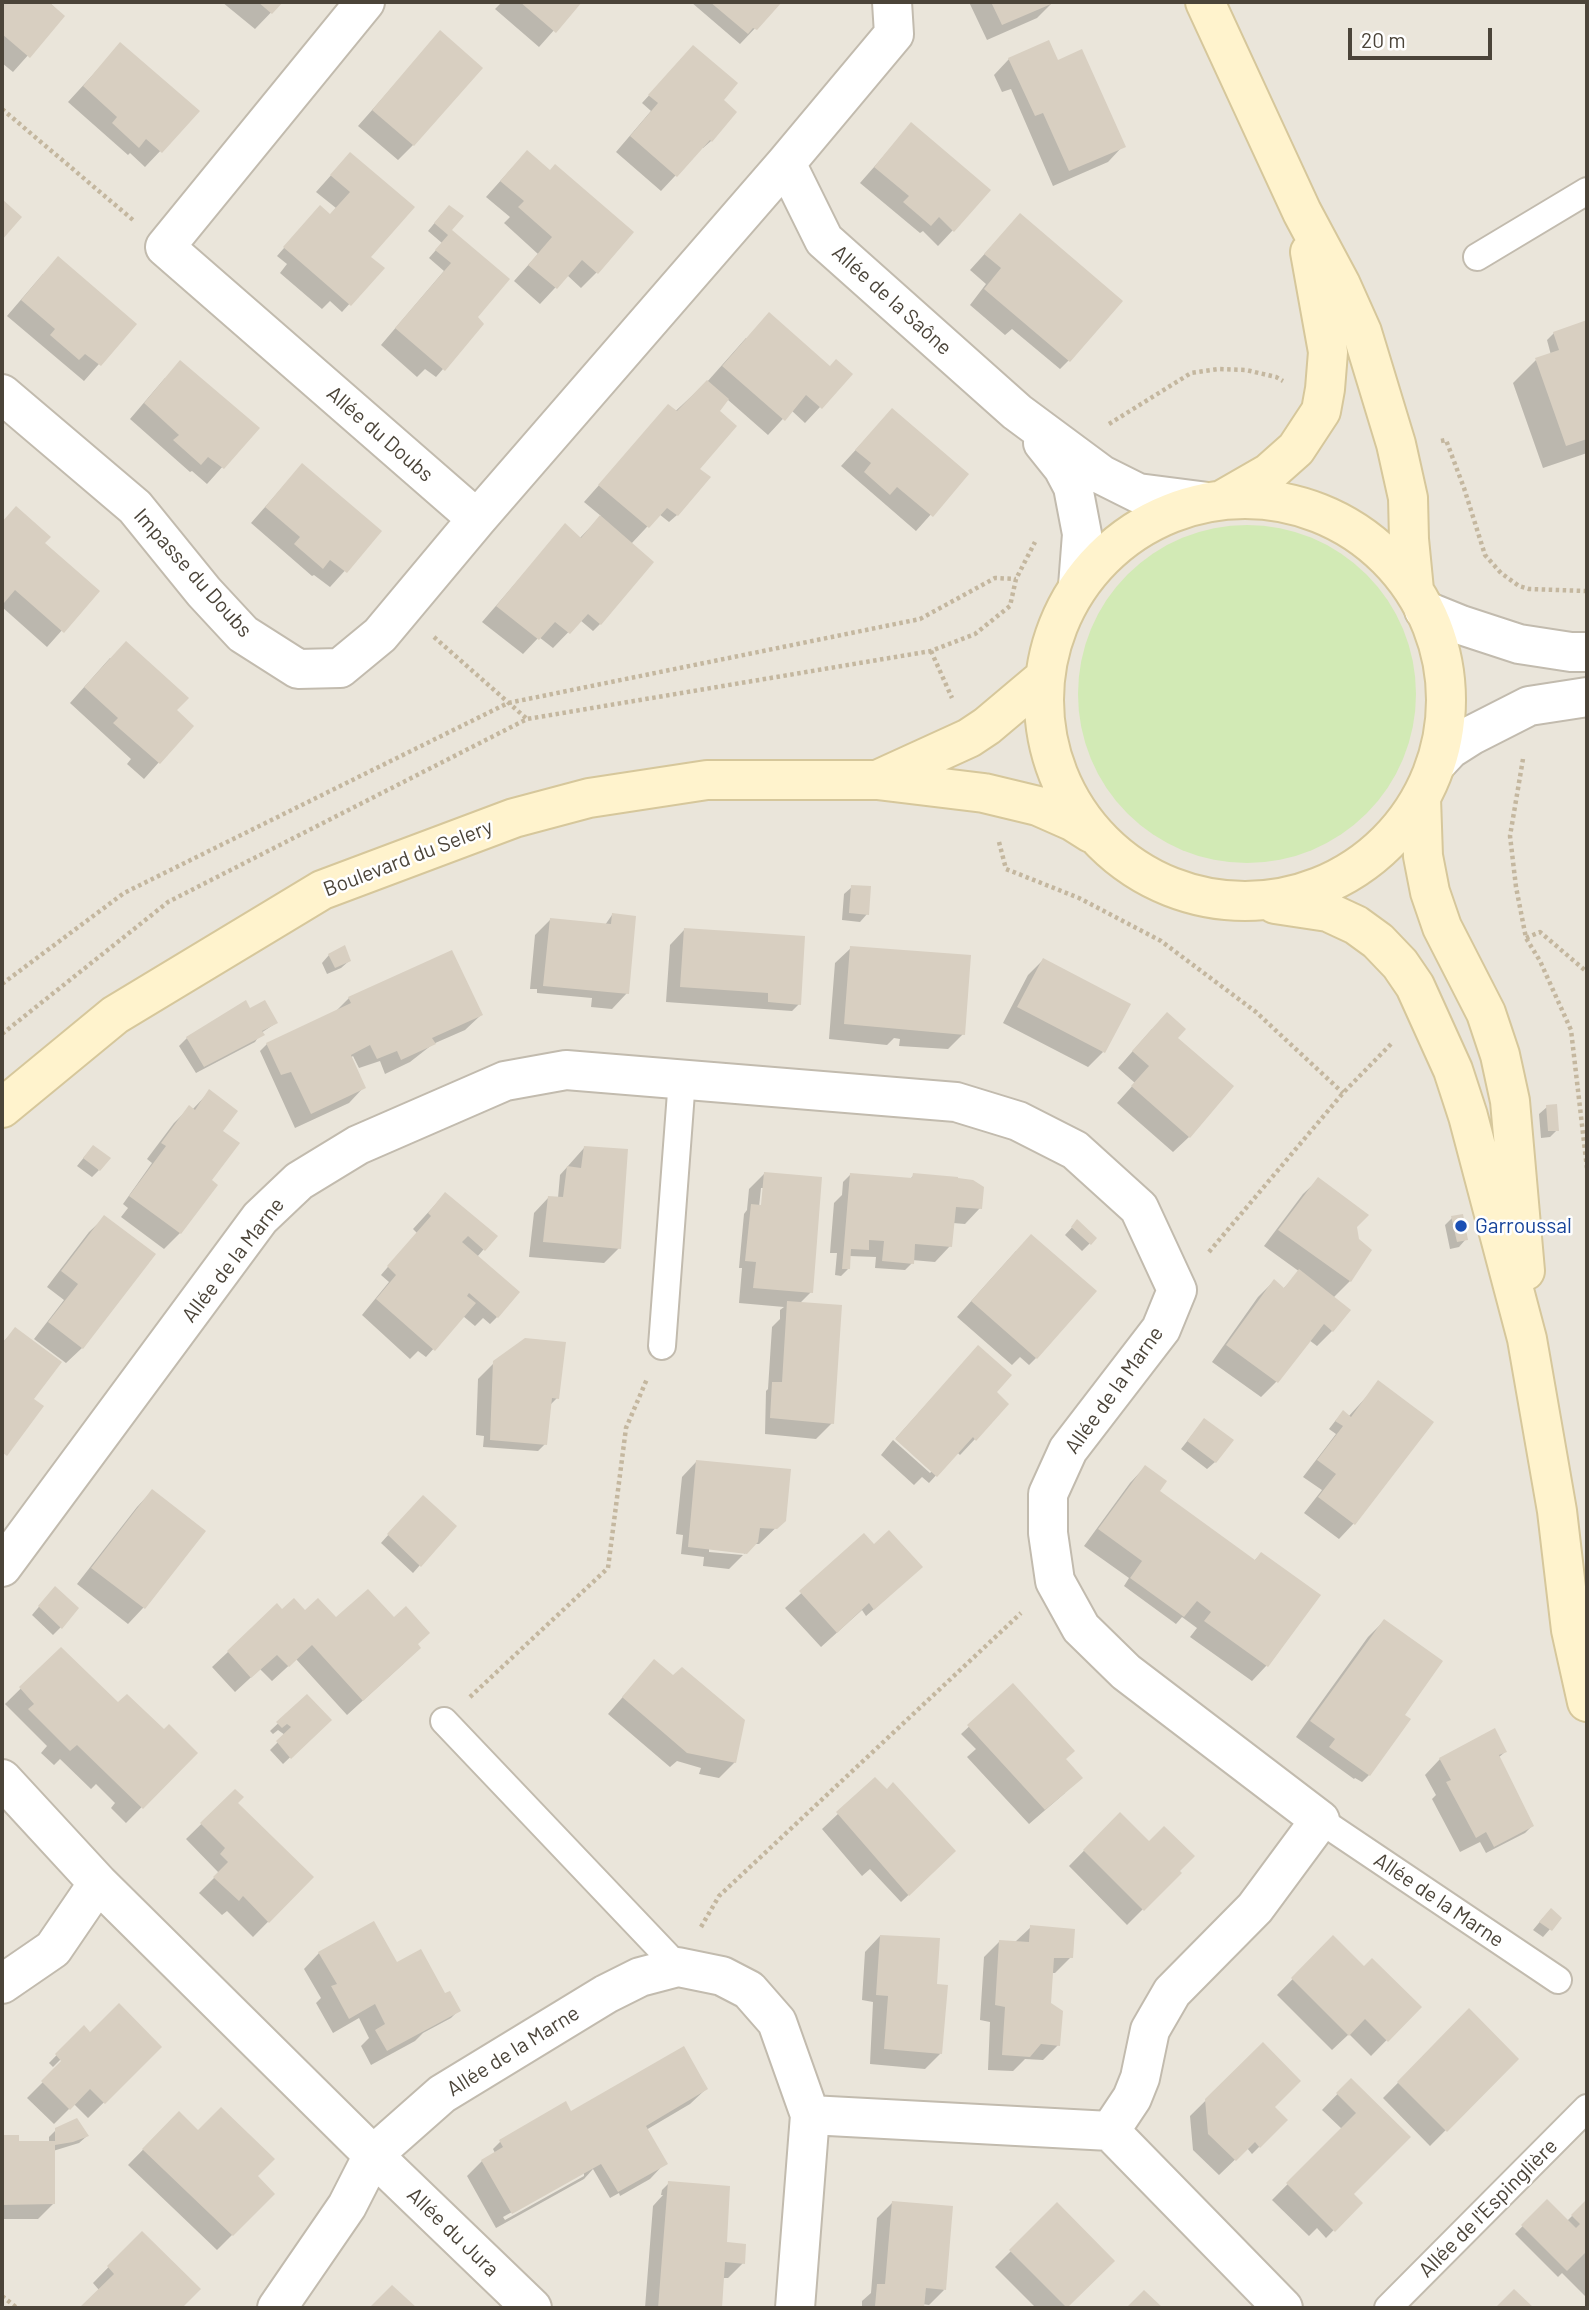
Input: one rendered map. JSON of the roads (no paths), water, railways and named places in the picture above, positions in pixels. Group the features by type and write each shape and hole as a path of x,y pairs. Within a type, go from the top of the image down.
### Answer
{"main road":[{"path":"1205,2 1302,212 1341,285 1362,332 1383,397 1408,498 1419,600"},
{"path":"1215,501 1269,473 1296,449 1321,411 1328,352 1302,212"},
{"path":"1238,901 1275,898 1311,890 1344,875 1374,853 1400,828 1428,781 1445,729 1446,693 1442,657 1431,622 1394,565 1371,543 1325,516 1284,503 1253,499 1215,501 1170,513 1135,531 1104,556 1078,586 1056,630 1044,678 1044,722 1054,764 1072,803 1098,838 1128,863 1162,883 1199,895 1238,901 1328,912 1356,925 1378,941 1400,964 1415,986 1457,1082 1528,1339 1558,1511 1571,1630 1587,1702"},
{"name":"Boulevard du Selery","path":"877,780 969,738 1044,678"},
{"name":"Boulevard du Selery","path":"2,1108 115,1015 321,890 514,818 589,798 707,780 877,780 984,793 1038,806 1072,821 1098,838"},
{"path":"1428,781 1423,856 1430,892 1442,927 1486,1013 1500,1055 1510,1101 1524,1243 1528,1339"},
{"path":"1558,1511 1587,1611"}],"street":[{"name":"Allée du Doubs","path":"365,2 166,247 477,519"},
{"path":"477,519 786,163 894,34 892,2"},
{"name":"Allée de la Saône","path":"786,163 824,240 1017,412 1102,475 1138,493 1215,501"},
{"name":"Impasse du Doubs","path":"2,394 135,507 204,592 243,634 298,669 340,668 380,635 477,519"},
{"name":"Allée de la Saône","path":"1017,412 1063,468 1073,487 1082,534 1078,586"},
{"path":"1419,600 1461,625 1519,644 1587,652"},
{"path":"1428,781 1450,749 1472,735 1529,706 1587,697"},
{"name":"Allée de la Marne","path":"2,1567 261,1218 299,1181 358,1145 505,1082 566,1070 956,1102 1018,1121 1075,1150 1139,1208 1177,1290 1161,1329 1068,1450 1048,1494 1048,1533 1055,1581 1081,1628 1125,1672 1320,1820"},
{"path":"2,1779 97,1883 373,2155 347,2206 277,2308"},
{"path":"1110,2131 1132,2098 1140,2078 1150,2031 1172,1992 1255,1908 1320,1820"},
{"path":"2,1984 53,1949 97,1883"},
{"name":"Allée de la Marne","path":"373,2155 442,2094 606,1994 640,1976 678,1967 722,1976 750,1990 777,2022 810,2115"},
{"path":"795,2308 810,2115 1110,2131 1283,2308"},
{"name":"Allée du Jura","path":"373,2155 532,2308"}],"lane":[{"path":"1477,257 1587,191"},
{"path":"662,1346 682,1079"},
{"path":"444,1721 678,1967"},
{"name":"Allée de la Marne","path":"1320,1820 1558,1980"},
{"name":"Allée de l'Espinglière","path":"1388,2308 1587,2108"}],"place":[{"name":"Garroussal","path":"1461,1226"}]}
